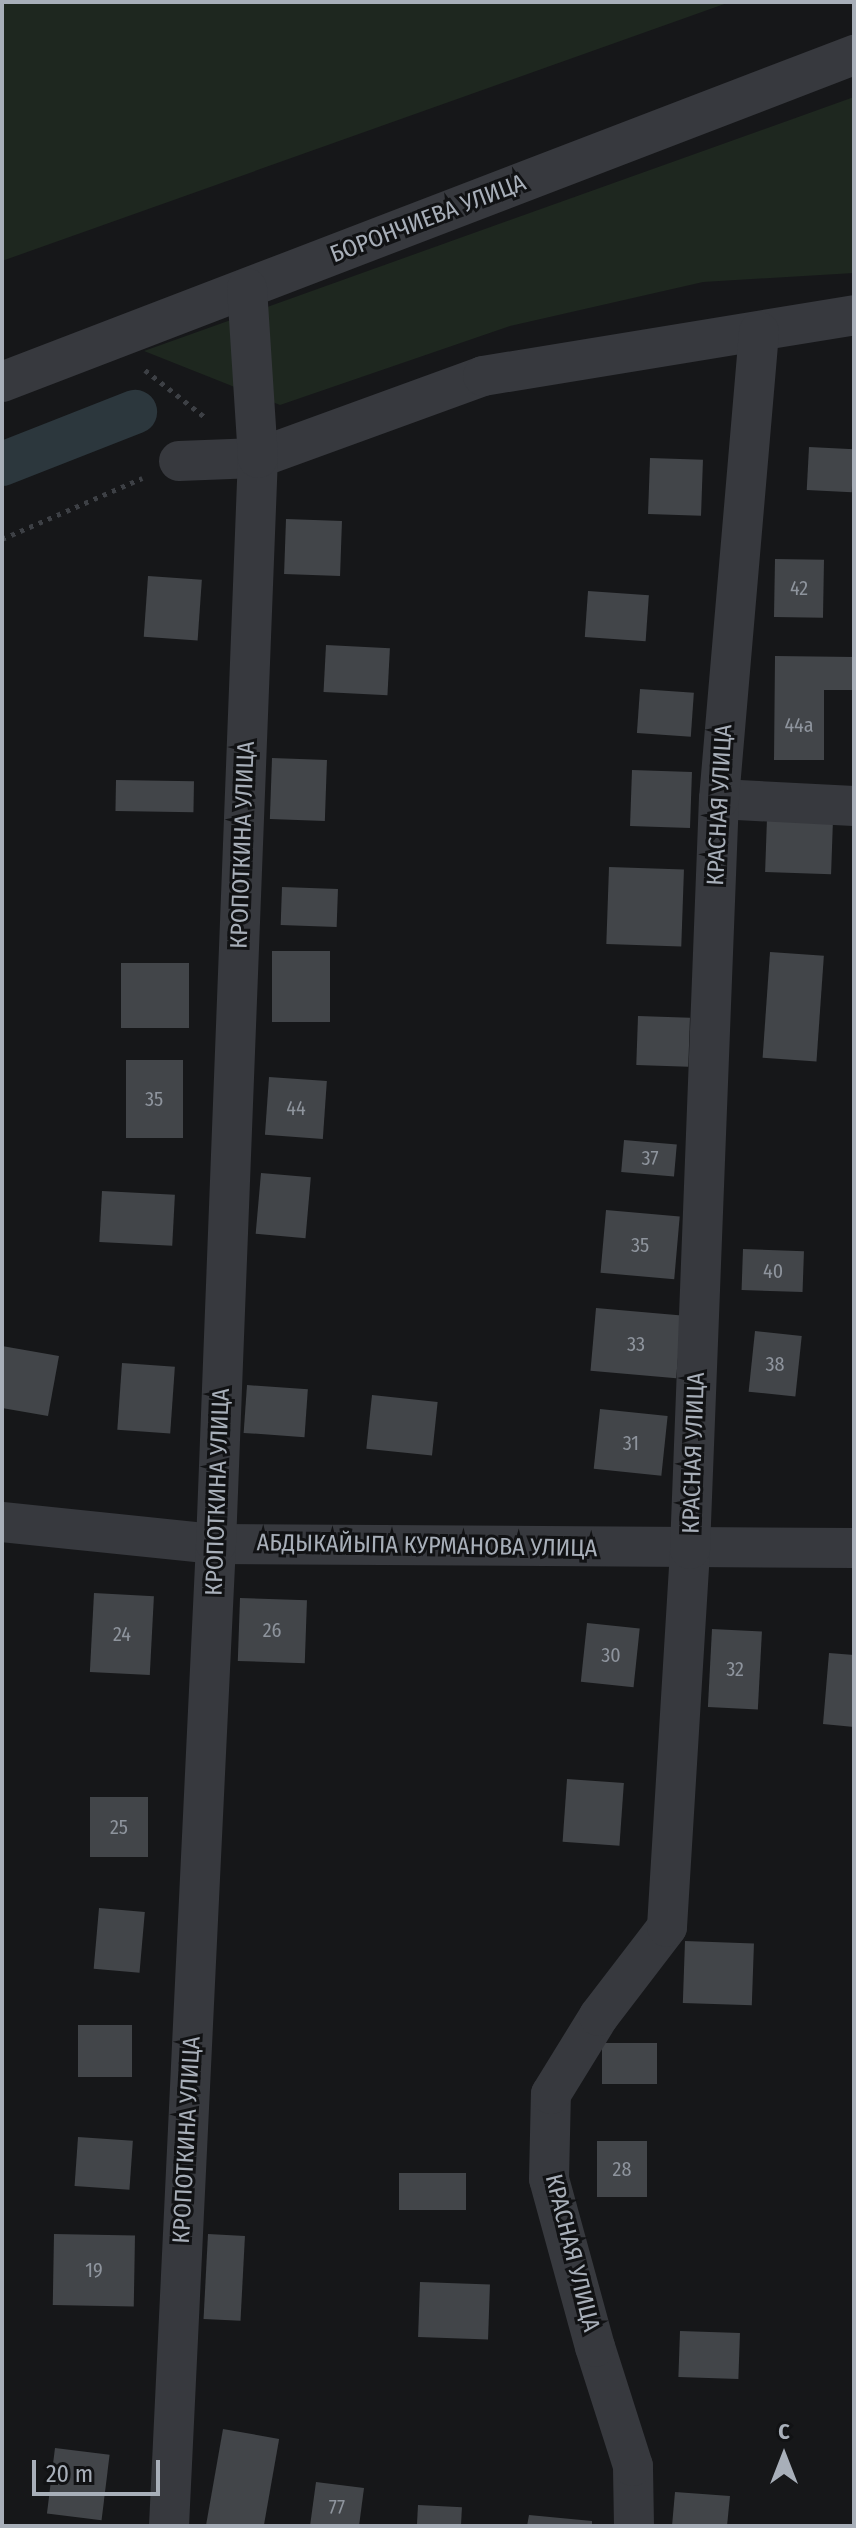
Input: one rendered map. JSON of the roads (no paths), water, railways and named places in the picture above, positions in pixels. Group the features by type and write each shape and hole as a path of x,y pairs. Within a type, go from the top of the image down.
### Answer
{"street":[{"name":"БОРОНЧИЕВА УЛИЦА","path":"2,382 854,55"},
{"name":"КРОПОТКИНА УЛИЦА","path":"169,2526 216,1544 258,458 247,288"},
{"path":"179,461 258,458 483,376 854,315"},
{"name":"КРАСНАЯ УЛИЦА","path":"634,2526 633,2466 595,2347 549,2179 551,2094 599,2016 667,1927 690,1549 719,799 759,332"},
{"path":"719,799 854,806"},
{"name":"АБДЫКАЙЫПА КУРМАНОВА УЛИЦА","path":"2,1522 216,1544 854,1548"}],"waterway":[{"path":"2,464 135,412"}]}
